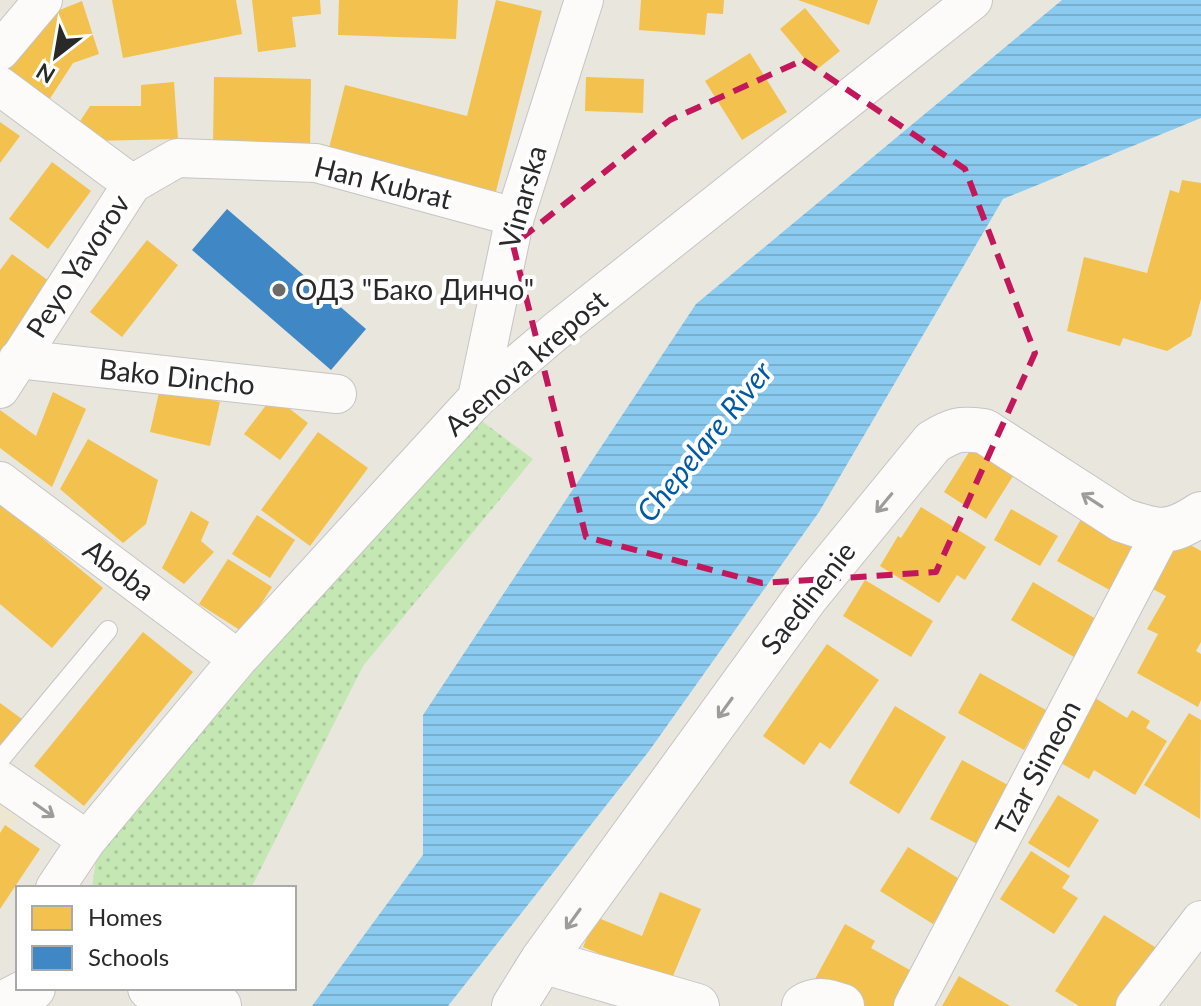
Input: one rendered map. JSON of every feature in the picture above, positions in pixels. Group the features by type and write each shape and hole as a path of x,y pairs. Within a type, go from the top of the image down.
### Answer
{"street":[{"path":"0,51 43,0"},
{"name":"Vinarska","path":"477,398 515,217 584,0"},
{"name":"Asenova krepost","path":"72,868 238,659 477,398 555,332 973,0"},
{"path":"0,86 132,184"},
{"name":"Han Kubrat","path":"132,184 177,158 316,163 515,217"},
{"name":"Peyo Yavorov","path":"9,374 132,184"},
{"name":"Bako Dincho","path":"9,374 337,394"},
{"name":"Saedinenie","path":"514,1006 542,961 806,597 933,442 950,432 967,429 984,431 1122,520 1182,522"},
{"name":"Aboba","path":"0,481 238,659"},
{"name":"Tzar Simeon","path":"913,1006 1182,522"},
{"path":"0,780 72,868"},
{"path":"1135,1006 1201,920"},
{"path":"542,961 697,1006"}],"lane":[{"path":"0,760 108,630"}],"highlighted area":[{"path":"803,60 965,169 1035,353 936,572 762,583 586,537 513,245 670,120"}],"shaded area":[{"path":"0,796 22,812 0,845"}],"green space":[{"path":"472,414 533,459 363,666 252,886 92,886 99,838"}],"water":[{"name":"Chepelare River","path":"1062,0 1201,0 1201,118 1003,199 819,512 649,751 448,1006 312,1006 423,855 423,715 696,304"}],"building: Homes":[{"path":"112,0 236,0 242,34 123,58"},
{"path":"252,0 320,0 321,14 292,17 296,47 258,52"},
{"path":"339,0 458,0 456,39 338,35"},
{"path":"496,0 542,11 494,199 327,156 345,85 467,116"},
{"path":"641,0 724,0 723,14 707,13 705,35 639,30"},
{"path":"798,0 878,0 869,25"},
{"path":"82,1 99,54 73,63 49,100 7,71 47,15"},
{"path":"805,8 840,51 815,71 780,29"},
{"path":"750,53 787,112 742,140 705,81"},
{"path":"214,77 311,79 310,149 213,147"},
{"path":"586,77 644,79 643,113 585,111"},
{"path":"174,82 178,139 92,141 75,129 90,106 141,106 141,85"},
{"path":"0,122 20,136 0,163"},
{"path":"52,162 91,191 48,249 9,219"},
{"path":"1182,180 1201,183 1201,299 1191,336 1167,351 1123,338 1120,346 1067,331 1084,257 1147,273 1170,190 1179,193"},
{"path":"147,240 178,265 122,337 90,312"},
{"path":"12,254 53,284 0,357 0,270"},
{"path":"160,388 220,402 210,446 150,432"},
{"path":"53,392 86,409 52,487 0,448 0,410 36,436"},
{"path":"273,396 308,423 280,460 244,434"},
{"path":"318,432 368,468 310,546 261,510"},
{"path":"88,439 158,480 146,524 123,543 60,489"},
{"path":"971,449 1013,476 986,519 944,492"},
{"path":"0,503 103,588 52,648 0,604"},
{"path":"921,507 986,547 965,580 957,575 939,603 880,566"},
{"path":"1011,509 1058,536 1040,566 994,540"},
{"path":"191,511 209,522 201,541 214,552 184,584 162,568"},
{"path":"1084,514 1143,548 1117,594 1057,561"},
{"path":"257,515 295,540 270,578 232,554"},
{"path":"1178,538 1201,551 1201,642 1196,651 1201,654 1201,700 1198,707 1137,673 1158,634 1147,629 1166,596 1151,588"},
{"path":"228,559 272,587 243,632 199,604"},
{"path":"865,580 933,621 911,657 843,616"},
{"path":"1033,582 1096,619 1074,657 1011,620"},
{"path":"143,632 193,672 84,806 34,766"},
{"path":"827,644 879,680 830,749 820,742 804,765 763,736"},
{"path":"980,673 1046,710 1024,750 958,713"},
{"path":"1092,696 1127,718 1132,710 1150,721 1146,728 1167,741 1135,795 1094,770 1089,779 1054,759"},
{"path":"0,703 22,719 0,749"},
{"path":"895,706 946,737 899,814 849,783"},
{"path":"1189,713 1201,720 1200,819 1144,785"},
{"path":"962,760 1017,790 985,848 930,819"},
{"path":"1058,795 1099,820 1069,868 1028,843"},
{"path":"5,825 40,849 0,909 0,833"},
{"path":"908,847 961,880 933,924 880,891"},
{"path":"1031,851 1070,876 1062,888 1078,898 1054,934 1000,899"},
{"path":"660,892 701,909 670,983 583,947 596,917 642,936"},
{"path":"1104,915 1158,949 1121,1006 1079,1006 1055,991"},
{"path":"845,924 875,941 871,948 915,973 897,1006 864,1006 815,979"},
{"path":"959,976 1010,1006 942,1006"}],"building: Schools":[{"name":"ОДЗ \"Бако Динчо\"","path":"227,209 366,329 331,370 192,250"}],"place":[{"name":"ОДЗ \"Бако Динчо\"","path":"279,290"}]}
